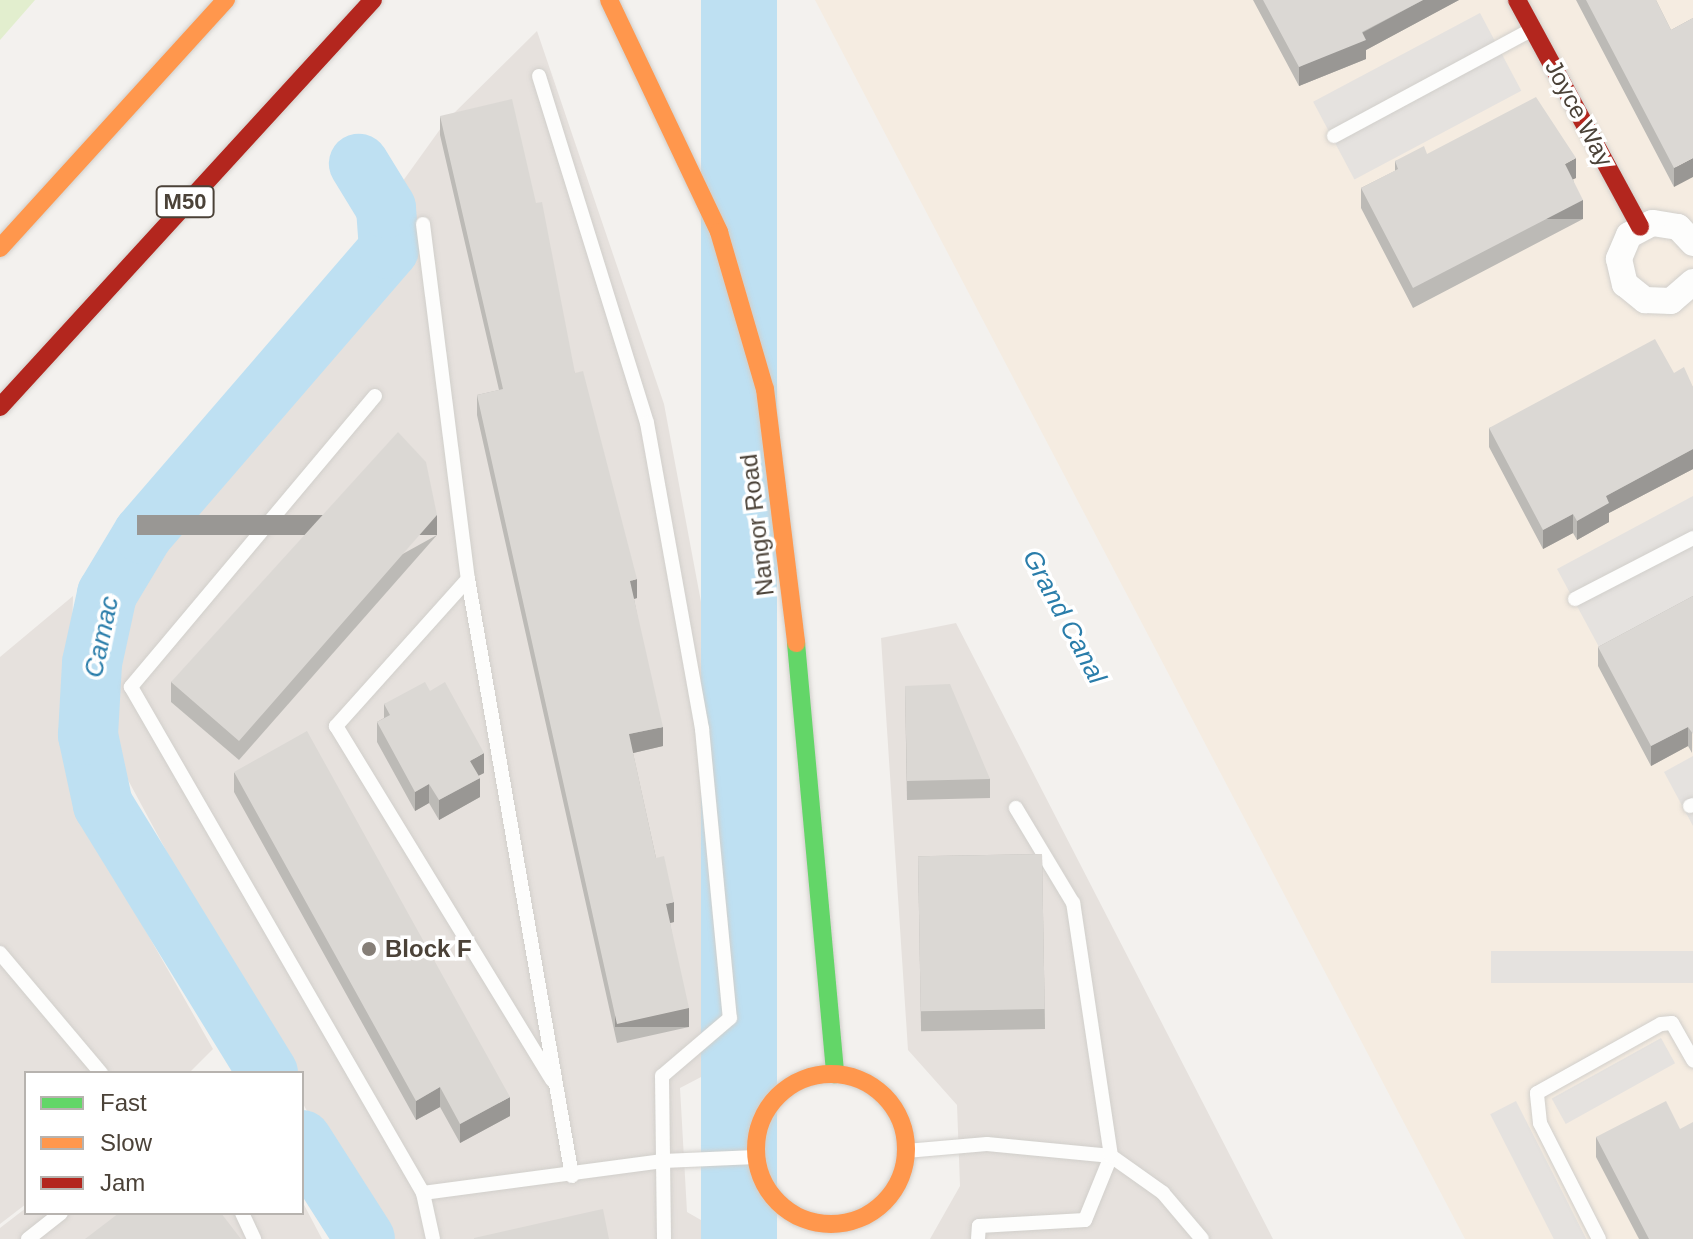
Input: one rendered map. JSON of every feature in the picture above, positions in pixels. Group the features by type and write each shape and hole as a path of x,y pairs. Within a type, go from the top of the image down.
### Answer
{"main road":[{"path":"0,248 226,0"},
{"name":"M50","path":"0,407 373,0"},
{"name":"Nangor Road","path":"609,0 719,232 765,389 815,801 835,1074"},
{"name":"Joyce Way","path":"1517,0 1640,227"},
{"path":"835,1074 878,1090 904,1129 906,1151 902,1176 872,1213 825,1232 778,1203 756,1157 763,1119 787,1088 835,1074"}],"street":[{"path":"1688,231 1640,227 1619,259 1625,284 1658,303 1690,297"}],"lane":[{"path":"1334,136 1533,29"},
{"path":"539,76 647,423 702,729 730,1018 662,1076 664,1239"},
{"path":"423,224 468,579 572,1176"},
{"path":"375,396 131,687 423,1193 433,1239"},
{"path":"1575,599 1693,538"},
{"path":"468,579 336,726 557,1089"},
{"path":"978,1239 979,1226 1085,1220 1111,1156 1073,903 1016,808"},
{"path":"0,953 99,1071"},
{"path":"1599,1239 1540,1123 1537,1093 1661,1024 1672,1023 1693,1060"},
{"path":"906,1151 987,1144 1111,1156 1163,1193 1202,1239"},
{"path":"423,1193 572,1176 663,1161 756,1157"},
{"path":"28,1239 58,1215"},
{"path":"243,1215 254,1239"}],"shaded area":[{"path":"815,0 1693,0 1693,1239 1465,1239"},
{"path":"1480,13 1521,91 1354,179 1313,102"},
{"path":"537,31 664,404 721,709 754,1019 726,1064 680,1088 687,1212 734,1239 378,1239 304,1106 304,1071 285,1071 114,754 115,677 130,587 398,264 409,230 400,185 446,121"},
{"path":"1693,496 1693,597 1599,647 1557,569"},
{"path":"73,596 69,759 81,817 213,1049 191,1071 24,1071 24,1206 0,1224 0,657"},
{"path":"956,623 1273,1239 930,1239 960,1186 957,1105 908,1050 881,638"},
{"path":"1693,756 1693,826 1664,772"},
{"path":"1491,951 1693,951 1693,983 1491,983"},
{"path":"1661,1038 1675,1063 1566,1124 1552,1099"},
{"path":"1516,1101 1586,1239 1554,1239 1490,1114"},
{"path":"304,1205 322,1239 0,1239 0,1228 24,1210 24,1215 304,1215"}],"green space":[{"path":"0,0 35,0 0,40"}],"water":[{"path":"701,0 777,0 777,1239 701,1239"}],"building":[{"path":"1263,0 1423,0 1362,32 1366,40 1299,67"},
{"path":"1586,0 1656,0 1671,30 1693,18 1693,158 1674,168"},
{"path":"1536,97 1576,158 1565,164 1583,200 1413,288 1361,188 1398,169 1395,161 1424,146 1427,154"},
{"path":"512,99 536,203 542,202 575,373 583,371 637,579 630,581 663,727 629,734 656,858 664,856 674,902 666,904 689,1008 617,1024 477,395 503,389 440,116"},
{"path":"1655,339 1674,373 1684,367 1693,387 1693,449 1606,496 1609,503 1577,521 1573,514 1543,530 1489,428"},
{"path":"398,432 426,462 437,515 239,741 171,682"},
{"path":"1693,596 1693,734 1688,727 1651,746 1598,647"},
{"path":"425,682 430,691 445,682 484,753 470,761 480,778 439,800 429,784 415,792 377,722 390,715 384,704"},
{"path":"950,684 990,779 907,781 905,686"},
{"name":"Block F","path":"307,731 510,1097 460,1124 440,1087 416,1101 234,772"},
{"path":"1042,854 1045,1009 921,1011 918,856"},
{"path":"1666,1101 1680,1129 1693,1122 1693,1239 1649,1239 1596,1137"},
{"path":"603,1209 609,1239 474,1239 474,1238"},
{"path":"116,1215 223,1215 241,1239 85,1239"}],"waterway":[{"name":"Camac","path":"267,1071 103,805 88,735 92,663 107,594 143,534 389,249 386,208 359,164"},
{"name":"Camac","path":"304,1143 365,1239"}],"traffic: fast":[{"path":"796,643 835,1074"}],"traffic: slow":[{"path":"0,248 226,0"},
{"path":"609,0 719,232 765,389 796,643"},
{"path":"831,1074 860,1080 884,1096 900,1120 906,1149 900,1178 884,1202 860,1218 831,1224 802,1218 778,1202 762,1178 756,1149 762,1120 778,1096 802,1080 831,1074"}],"traffic: jam":[{"path":"0,407 373,0"},
{"path":"1517,0 1640,227"}],"place":[{"name":"Block F","path":"369,949"}],"water label":[{"name":"Grand Canal","path":"1064,617"}]}
